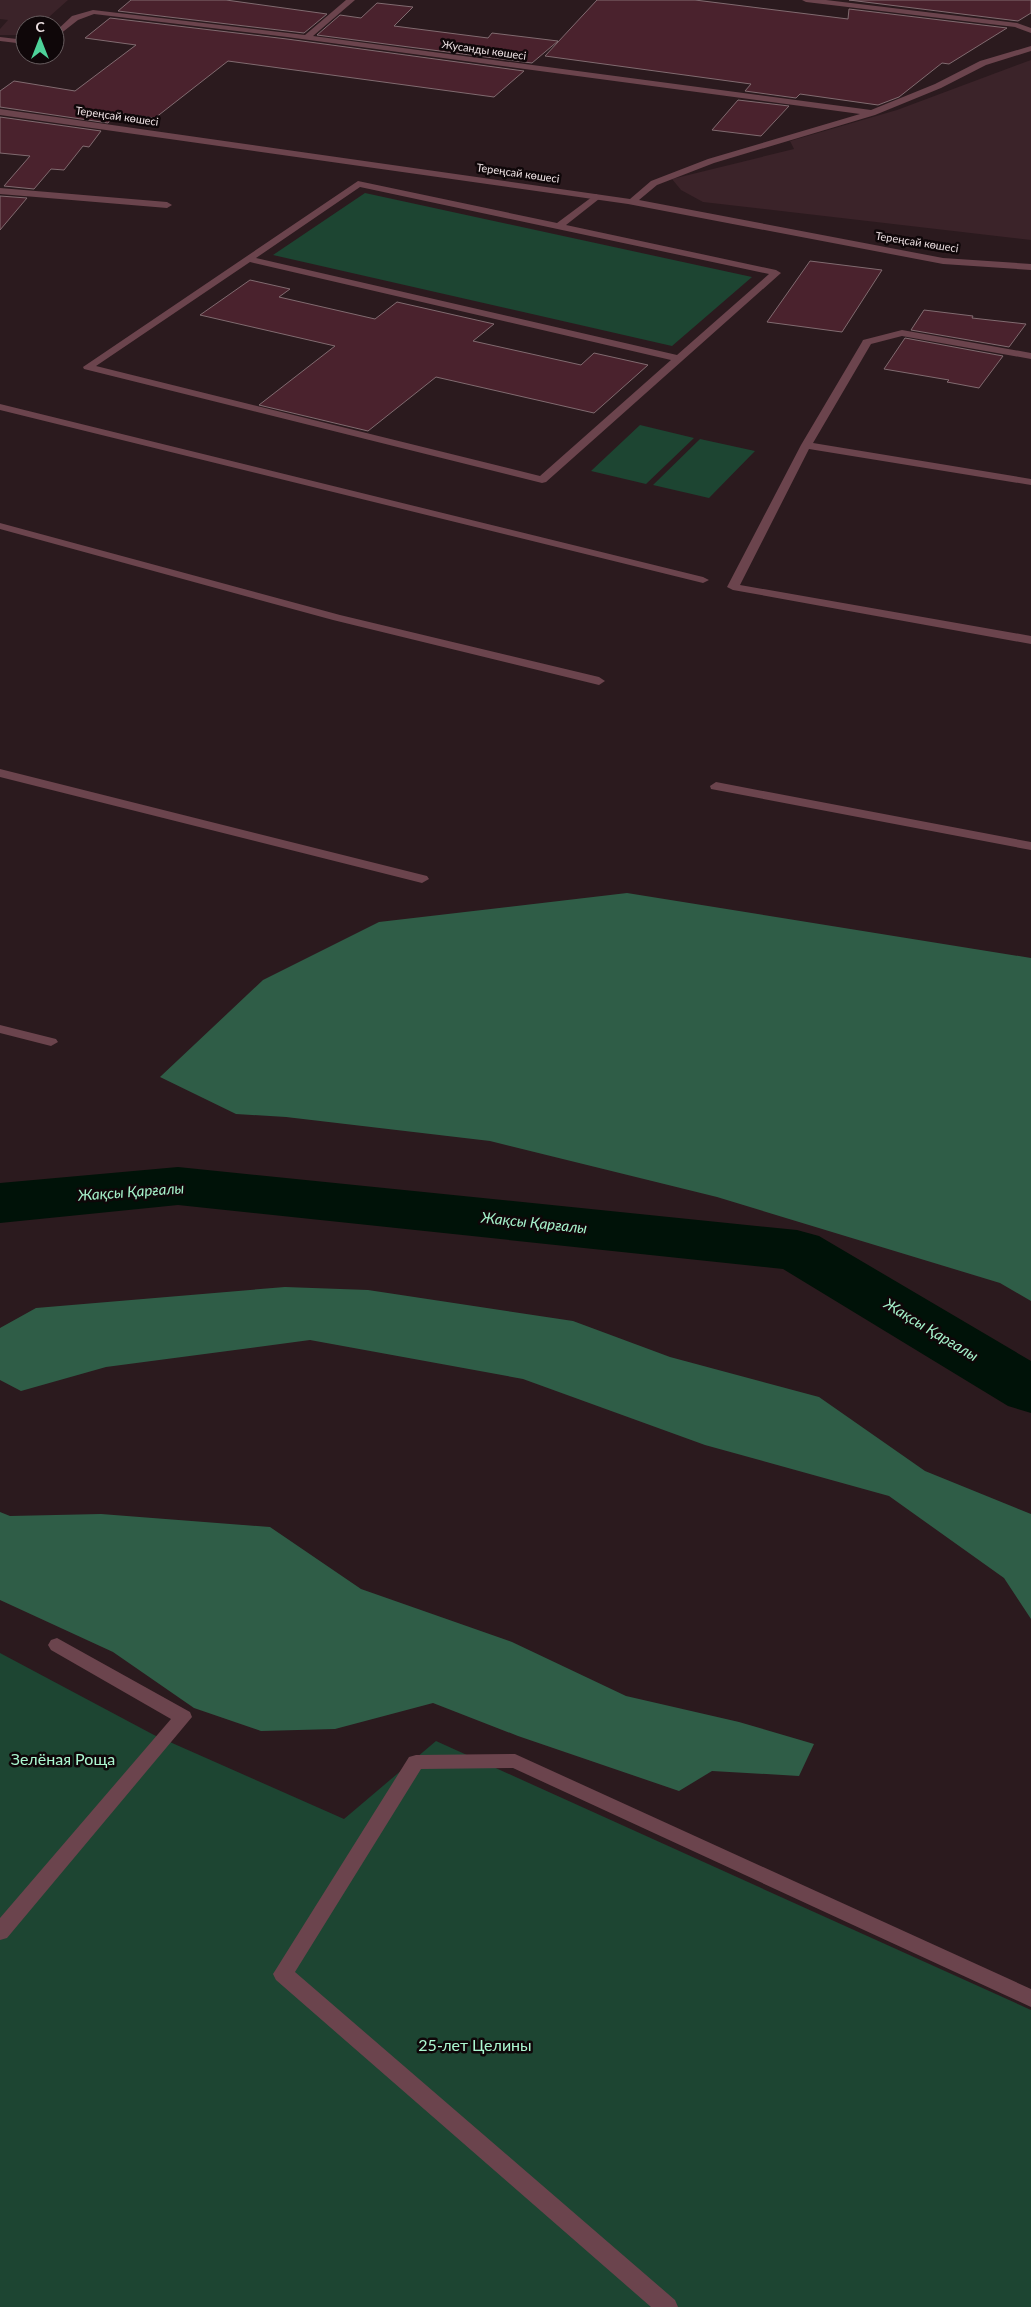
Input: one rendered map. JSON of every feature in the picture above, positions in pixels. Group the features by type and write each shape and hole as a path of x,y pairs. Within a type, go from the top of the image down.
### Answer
{"street":[{"path":"306,38 350,0"},
{"path":"806,0 1017,25 1031,31"},
{"name":"Жусанды көшесі","path":"65,27 75,18 93,12 306,38 872,113"},
{"path":"0,39 15,41"},
{"path":"632,202 654,183 711,161 872,113 938,86 983,63 1031,48"},
{"name":"Тереңсай көшесі","path":"0,112 596,196 943,261 1031,267"},
{"path":"358,184 558,227 776,273 542,480 88,366 358,184"},
{"path":"0,191 167,205"},
{"path":"558,227 596,196"},
{"path":"248,259 680,359"},
{"path":"1031,356 902,333 868,342 806,445 733,587 1031,640"},
{"path":"0,407 703,580"},
{"path":"806,445 1031,482"},
{"path":"0,526 337,618 599,681"},
{"path":"0,773 422,878"},
{"path":"716,786 1031,846"},
{"path":"0,1029 51,1042"},
{"path":"0,1932 183,1717 57,1646"},
{"path":"667,2307 283,1974 416,1762 515,1760 1031,1998"}],"shaded area":[{"path":"0,0 68,0 51,15 15,15 15,35 0,35 0,29 8,20 0,19"},
{"path":"1031,60 1031,240 703,202 681,190 672,179 794,149 790,141 897,110"}],"green space":[{"path":"365,193 752,277 672,346 273,255"},
{"path":"640,425 694,438 646,484 591,471"},
{"path":"700,439 755,451 709,498 653,485"},
{"path":"627,893 1031,958 1031,1301 1000,1283 717,1197 490,1141 286,1117 236,1114 160,1077 263,980 379,922"},
{"path":"285,1287 368,1290 573,1321 670,1357 819,1397 925,1471 1031,1514 1031,1619 1004,1578 889,1496 705,1445 523,1379 310,1340 106,1367 21,1391 0,1380 0,1328 36,1308"},
{"path":"0,1512 10,1516 101,1514 270,1527 361,1589 512,1642 626,1696 739,1722 814,1744 799,1776 712,1771 679,1791 518,1736 433,1703 335,1729 261,1731 194,1708 113,1652 0,1600"},
{"name":"25-лет Целины","path":"0,1653 154,1735 344,1819 436,1741 1031,2010 1031,2307 0,2307"}],"building":[{"path":"131,0 226,0 327,14 304,33 118,11"},
{"path":"597,0 695,0 848,19 849,9 1007,28 949,64 942,63 899,97 878,105 800,94 796,98 745,91 751,84 545,56"},
{"path":"849,0 1031,0 1031,13 1018,21"},
{"path":"377,3 413,7 394,26 488,38 492,33 558,41 532,63 317,35 340,15 361,18"},
{"path":"110,18 287,39 524,71 494,97 228,61 155,118 116,113 108,123 0,107 0,91 14,81 75,91 136,45 85,38"},
{"path":"738,100 789,106 761,136 712,130"},
{"path":"0,117 101,131 89,147 83,146 64,170 51,169 34,189 4,186 30,156 0,153"},
{"path":"0,196 27,198 0,230"},
{"path":"810,261 882,270 842,332 767,322"},
{"path":"250,280 290,289 279,297 375,319 397,302 494,324 473,341 581,365 594,353 648,365 594,413 436,377 368,431 259,405 335,346 200,315"},
{"path":"924,310 1026,324 1009,347 911,330"},
{"path":"905,338 1003,356 979,388 947,382 949,380 884,369"}],"waterway":[{"name":"Жақсы Қарғалы","path":"0,1203 178,1186 797,1250 1031,1390"}],"park label":[{"name":"Зелёная Роща","path":"63,1759"}]}
